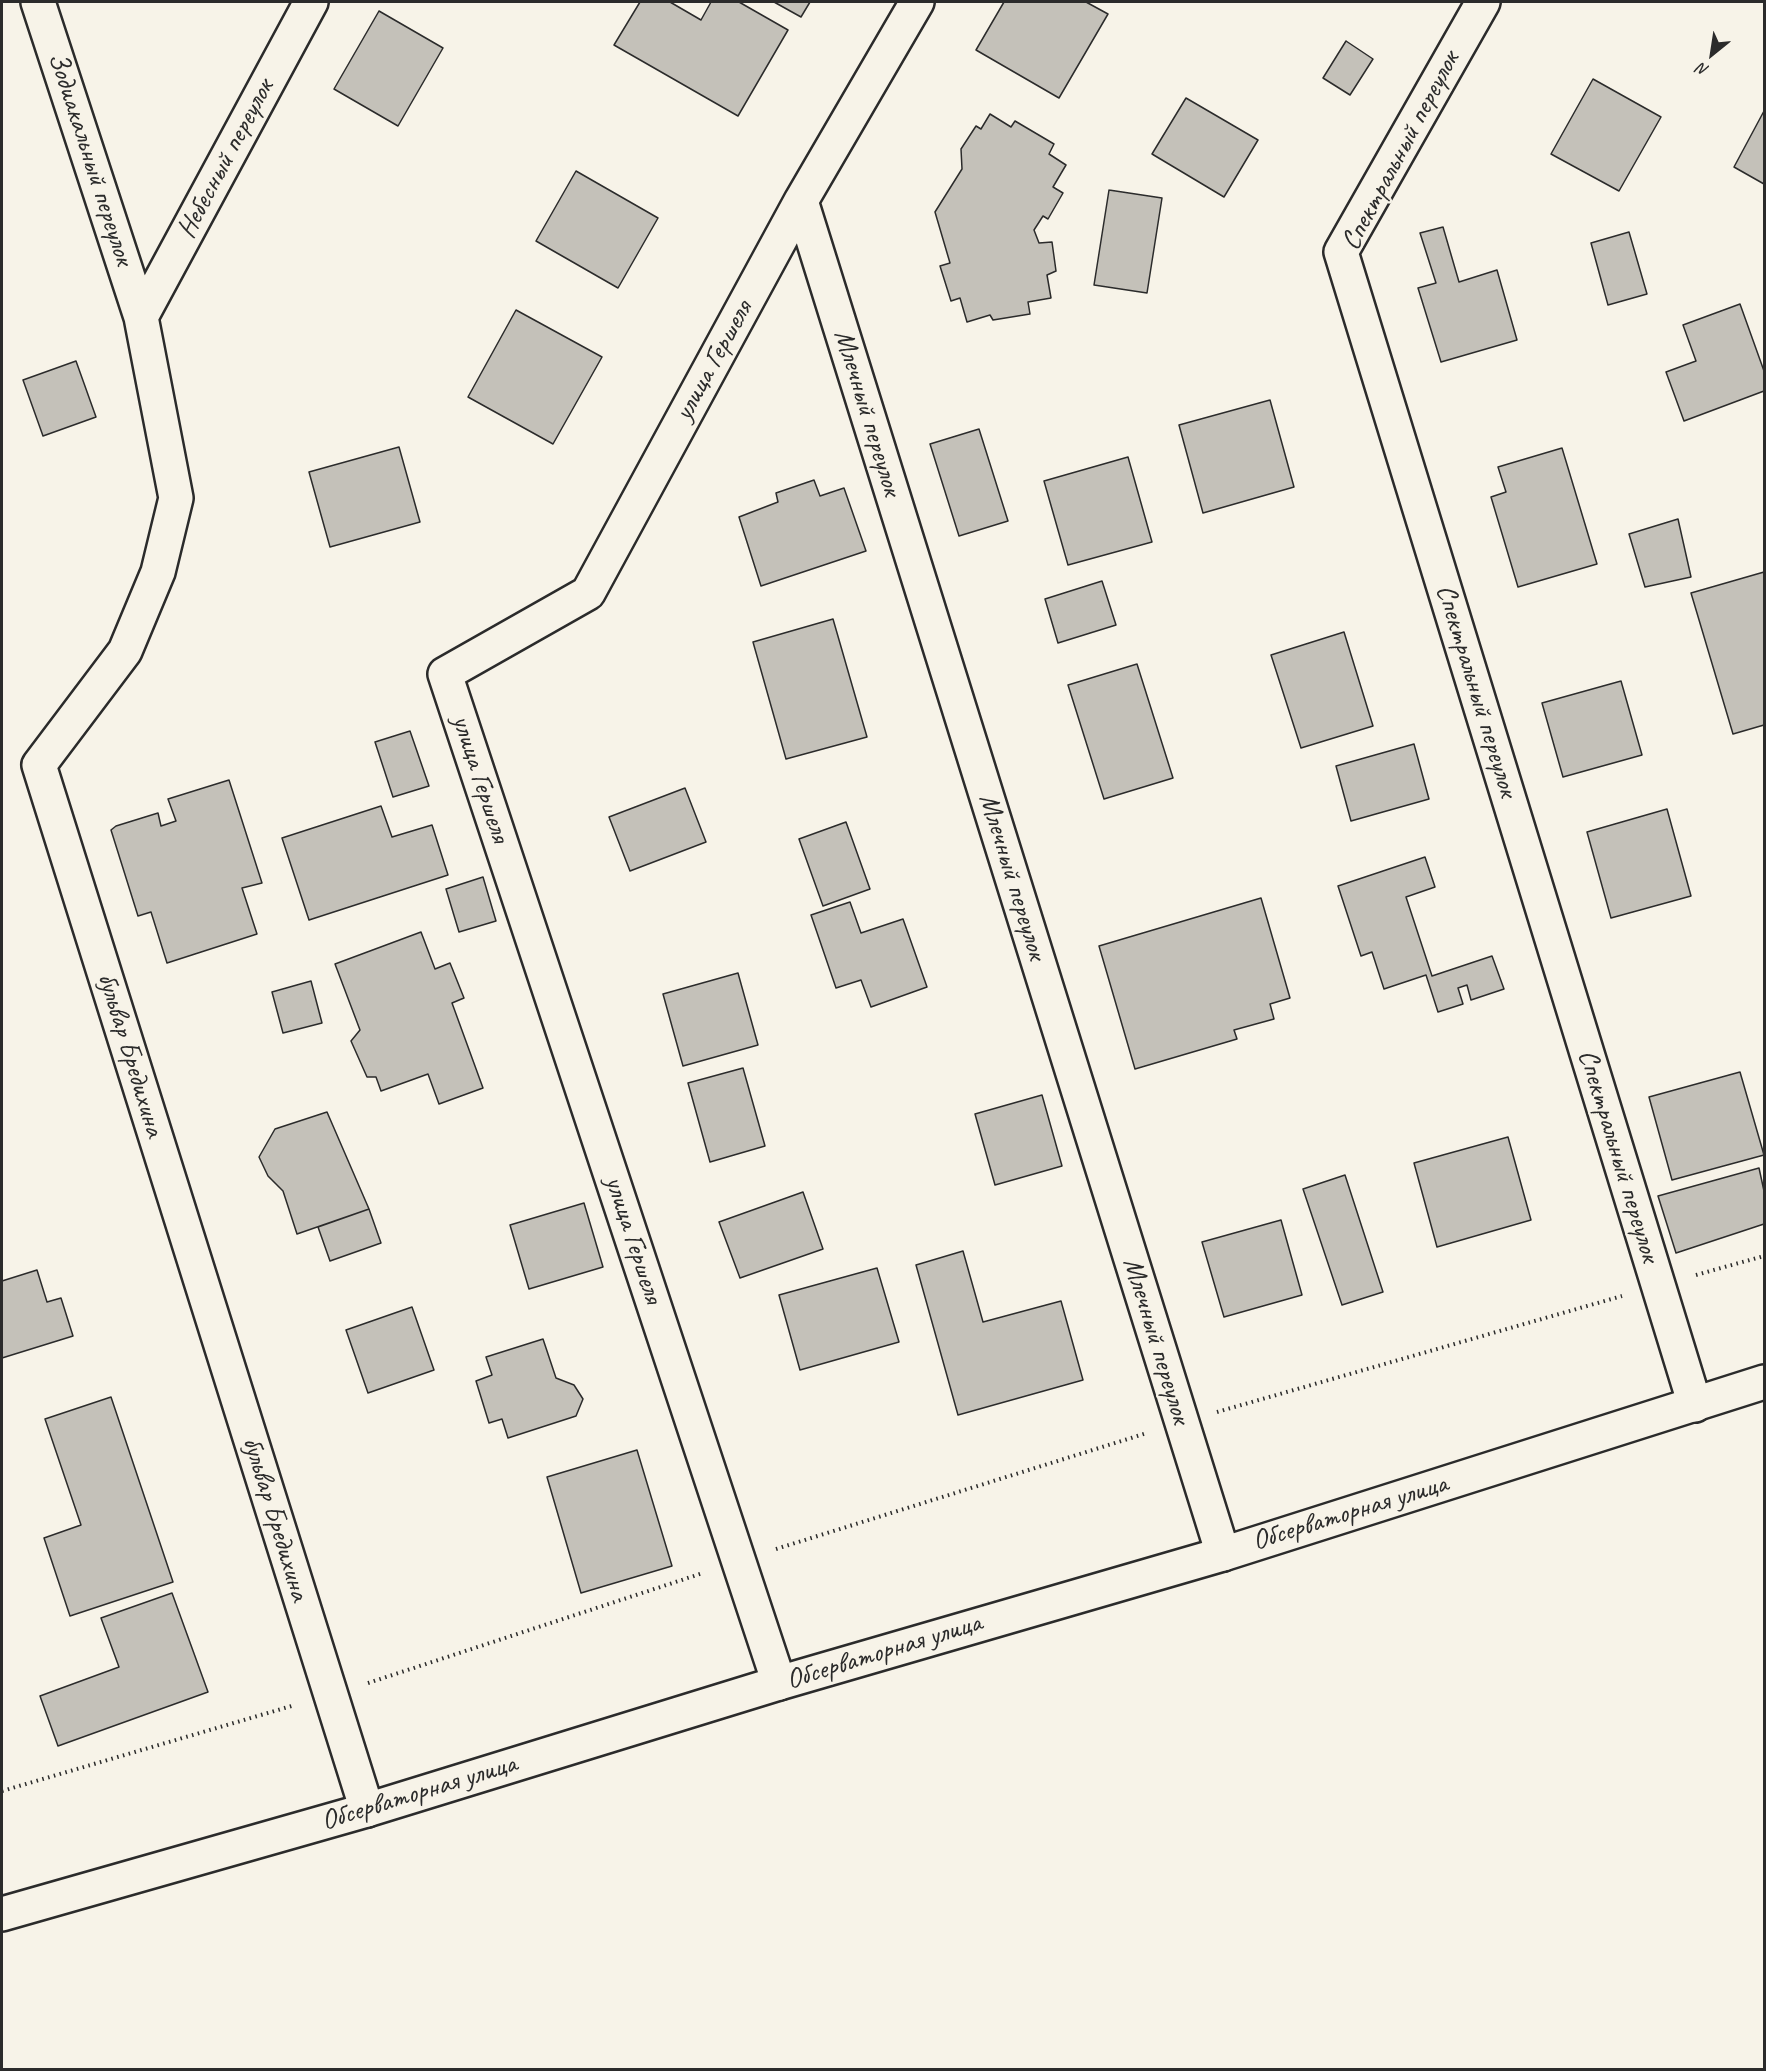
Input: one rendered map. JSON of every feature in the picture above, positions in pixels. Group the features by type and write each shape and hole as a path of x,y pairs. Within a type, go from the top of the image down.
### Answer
{"street":[{"name":"Зодиакальный переулок","path":"38,2 141,317"},
{"name":"Небесный переулок","path":"141,317 311,2"},
{"name":"улица Гершеля","path":"779,1683 445,674 588,593 801,201 917,2"},
{"name":"Спектральный переулок","path":"1482,2 1341,252 1695,1405"},
{"name":"Млечный переулок","path":"801,201 1223,1554"},
{"name":"бульвар Бредихина","path":"141,317 176,498 158,572 125,651 39,765 367,1810"},
{"name":"Обсерваторная улица","path":"2,1914 367,1810 779,1683 1223,1554 1764,1382"}],"path":[{"path":"2,1791 331,1695 740,1561 1182,1422 1764,1256"}],"building":[{"path":"640,2 670,2 701,20 711,2 739,2 788,30 738,116 614,45"},
{"path":"774,2 810,2 801,17"},
{"path":"1004,2 1086,2 1108,14 1059,98 976,50"},
{"path":"379,11 443,48 398,126 334,89"},
{"path":"1346,41 1373,59 1350,95 1323,78"},
{"path":"1593,79 1661,117 1619,191 1551,154"},
{"path":"1186,98 1258,140 1224,197 1152,154"},
{"path":"1764,111 1764,184 1734,167"},
{"path":"990,114 1011,127 1015,121 1054,144 1049,154 1066,165 1053,187 1063,193 1048,219 1043,216 1034,230 1039,243 1052,242 1056,271 1047,275 1051,298 1028,302 1030,314 993,320 990,315 967,322 960,298 951,301 940,266 950,263 935,212 962,169 961,149 976,126 981,129"},
{"path":"576,171 658,218 618,288 536,241"},
{"path":"1109,190 1162,198 1147,293 1094,285"},
{"path":"1443,227 1459,282 1497,270 1517,340 1441,362 1418,288 1436,283 1420,233"},
{"path":"1629,232 1647,294 1608,305 1591,243"},
{"path":"1740,304 1764,371 1764,391 1684,421 1666,372 1696,361 1683,325"},
{"path":"516,310 602,357 553,444 468,397"},
{"path":"76,361 96,417 43,436 23,380"},
{"path":"1270,400 1294,487 1203,513 1179,425"},
{"path":"979,429 1008,521 959,536 930,444"},
{"path":"399,447 420,522 330,547 309,472"},
{"path":"1562,448 1597,564 1518,587 1491,497 1506,492 1498,467"},
{"path":"1128,457 1152,542 1068,565 1044,481"},
{"path":"814,480 820,496 844,488 866,551 761,586 739,517 778,502 776,493"},
{"path":"1678,519 1691,577 1645,587 1629,534"},
{"path":"1764,572 1764,725 1733,734 1691,593"},
{"path":"1102,581 1116,625 1058,643 1045,599"},
{"path":"833,619 867,737 786,759 753,642"},
{"path":"1344,632 1373,726 1301,748 1271,655"},
{"path":"1137,664 1173,778 1104,799 1068,685"},
{"path":"1621,681 1642,755 1563,777 1542,703"},
{"path":"410,731 429,786 393,797 375,742"},
{"path":"1414,744 1429,799 1351,821 1336,766"},
{"path":"229,780 262,883 242,888 257,934 167,963 151,912 138,916 111,830 116,826 158,813 161,826 176,821 168,799"},
{"path":"685,788 706,842 630,871 609,817"},
{"path":"381,806 392,837 432,825 448,875 309,920 282,838"},
{"path":"1667,809 1691,896 1611,918 1587,832"},
{"path":"846,822 870,889 823,906 799,839"},
{"path":"1425,857 1435,887 1406,897 1432,976 1492,956 1504,989 1471,1000 1467,985 1458,988 1463,1004 1438,1012 1426,975 1384,989 1372,952 1361,956 1338,886"},
{"path":"483,877 496,921 459,932 446,889"},
{"path":"1261,898 1290,998 1270,1004 1274,1019 1234,1030 1237,1039 1135,1069 1099,946"},
{"path":"850,902 861,933 903,919 927,987 871,1007 861,980 836,988 811,915"},
{"path":"421,932 435,969 450,963 464,998 452,1003 483,1088 439,1104 428,1074 381,1091 376,1077 367,1077 351,1041 360,1030 335,964"},
{"path":"738,973 758,1045 683,1066 663,994"},
{"path":"311,981 322,1023 283,1033 272,992"},
{"path":"743,1068 765,1146 710,1162 688,1083"},
{"path":"1740,1072 1764,1155 1672,1180 1649,1097"},
{"path":"1042,1095 1062,1166 995,1185 975,1114"},
{"path":"327,1112 369,1209 297,1234 283,1191 268,1176 259,1157 275,1129"},
{"path":"1508,1137 1531,1220 1437,1247 1414,1163"},
{"path":"1759,1168 1764,1191 1764,1224 1676,1253 1658,1196"},
{"path":"1345,1175 1383,1292 1342,1305 1303,1189"},
{"path":"803,1192 823,1249 740,1278 719,1222"},
{"path":"584,1203 603,1267 529,1289 510,1225"},
{"path":"369,1209 381,1243 330,1261 318,1227"},
{"path":"1281,1220 1302,1295 1224,1317 1202,1242"},
{"path":"963,1251 983,1322 1061,1301 1083,1380 958,1415 916,1265"},
{"path":"877,1268 899,1342 800,1370 779,1295"},
{"path":"37,1270 47,1302 61,1298 73,1336 2,1358 2,1281"},
{"path":"412,1307 434,1370 368,1393 346,1330"},
{"path":"543,1339 556,1378 574,1385 583,1399 576,1416 508,1438 502,1419 489,1423 476,1381 492,1375 486,1357"},
{"path":"111,1397 173,1582 70,1616 44,1538 81,1525 45,1419"},
{"path":"637,1450 672,1566 581,1593 547,1477"},
{"path":"172,1593 208,1692 58,1746 40,1696 119,1667 101,1618"}]}
